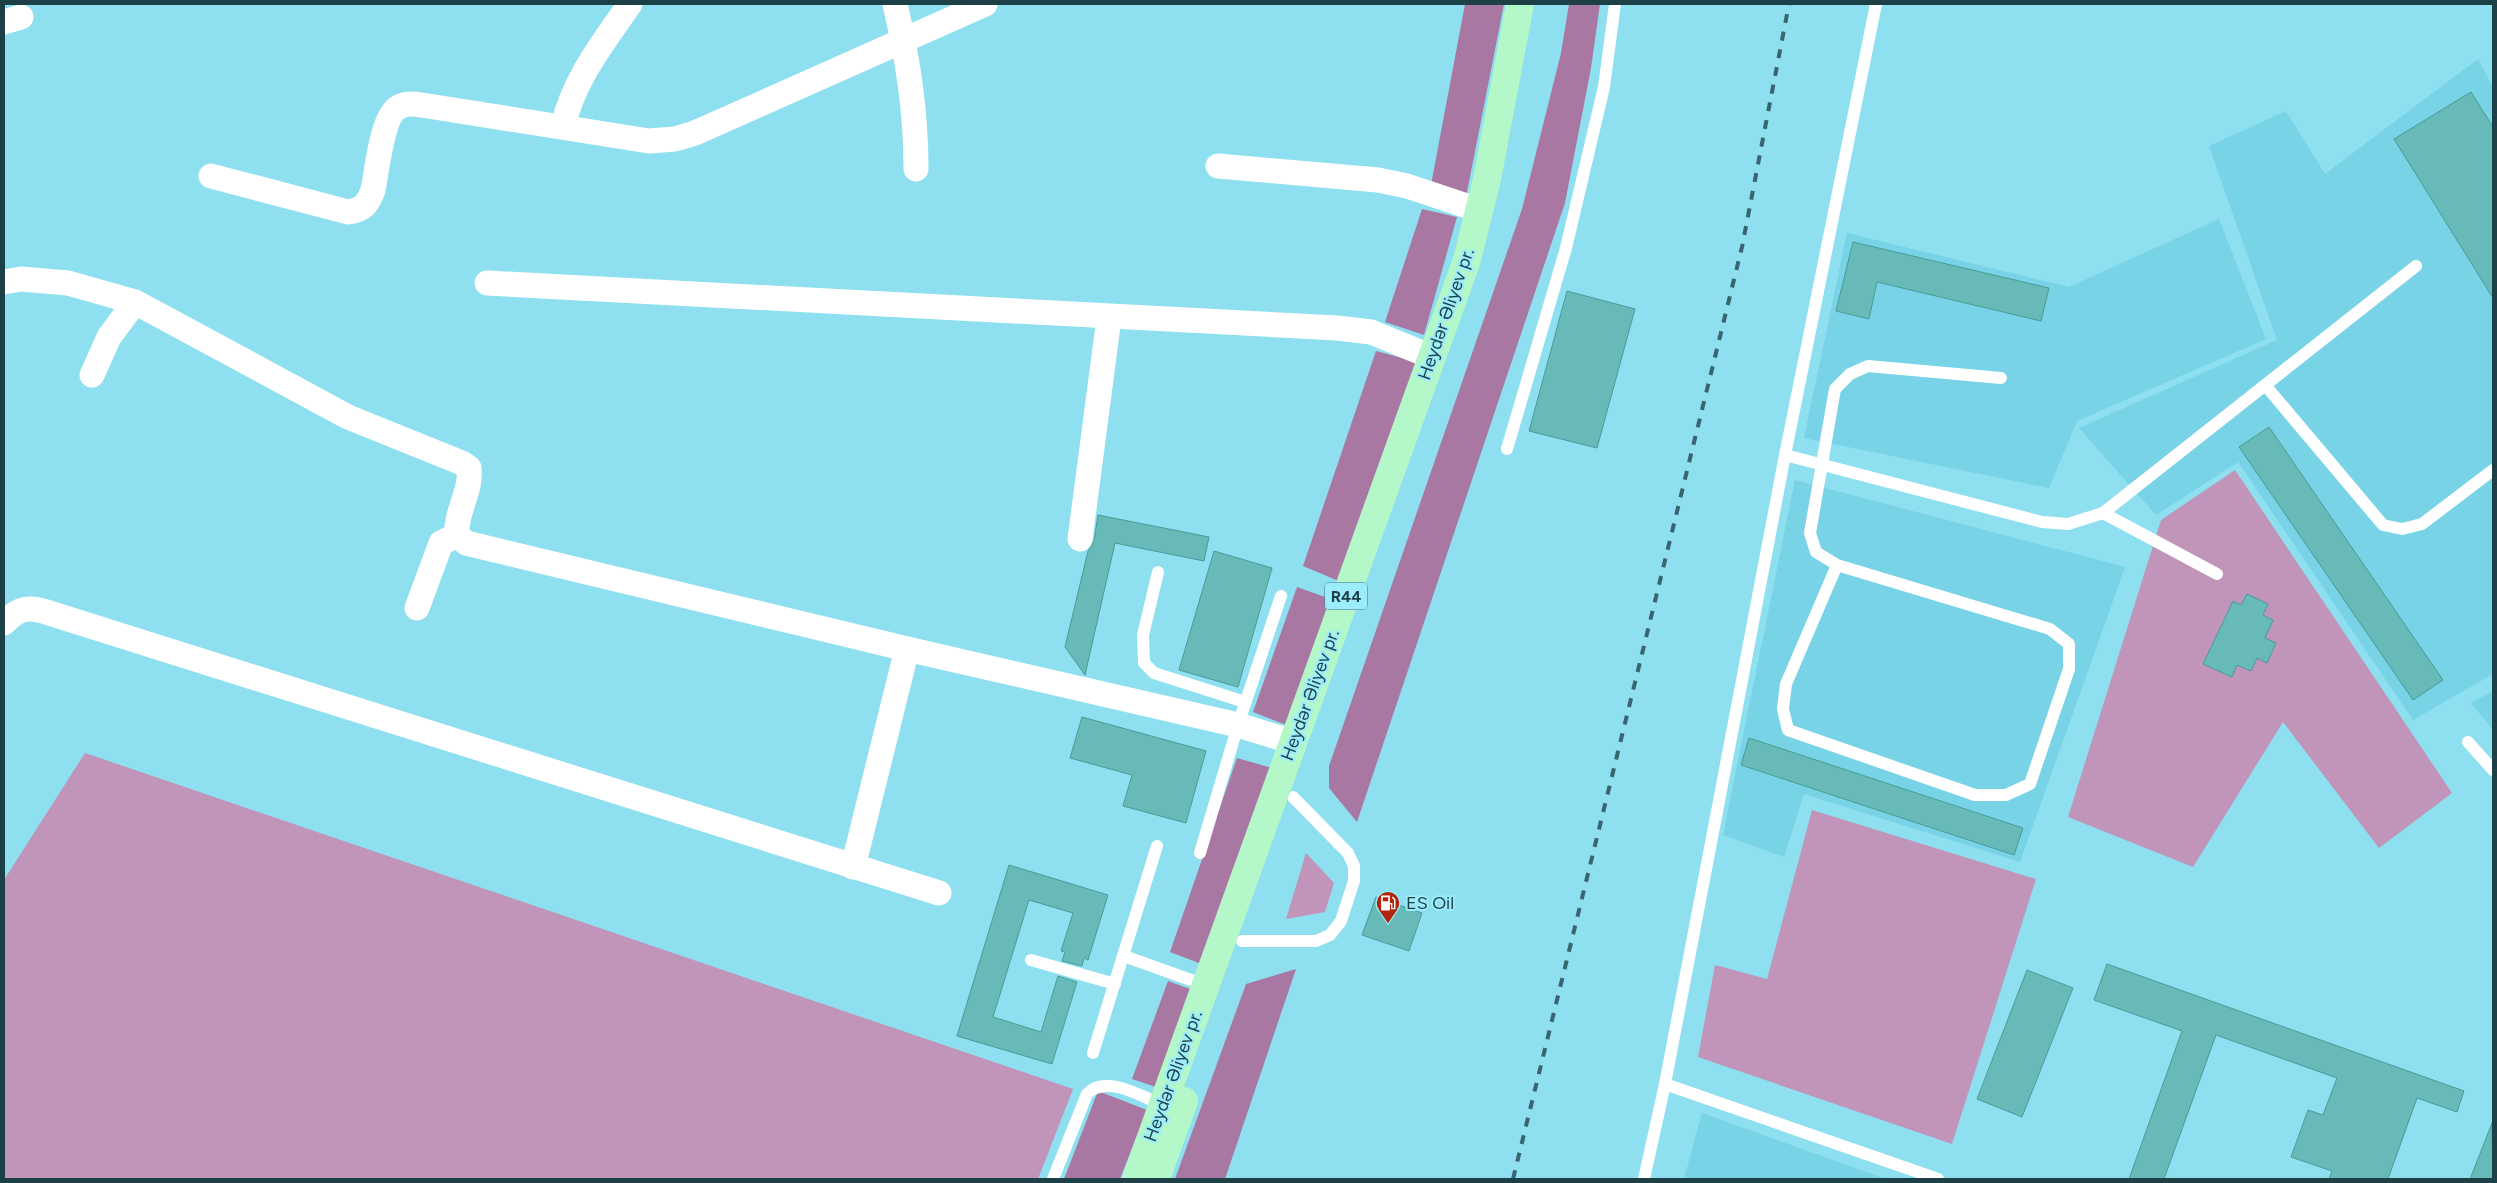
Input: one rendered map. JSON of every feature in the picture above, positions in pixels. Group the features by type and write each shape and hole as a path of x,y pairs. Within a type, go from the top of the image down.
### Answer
{"main road":[{"name":"Heydər Əliyev pr.","path":"1136,1179 1467,260 1498,127 1520,4"},
{"name":"Heydər Əliyev pr.","path":"1156,1179 1485,264 1506,171 1538,4"}],"street":[{"path":"563,128 568,103 578,81 630,4"},
{"path":"895,4 909,63 916,121 916,169"},
{"path":"211,176 348,212 359,210 369,202 388,118 399,106 411,104 428,106 649,141 675,139 695,132 903,38 985,4"},
{"path":"1218,166 1378,180 1407,186 1479,210"},
{"path":"4,282 21,279 68,283 135,302 348,417 462,463 469,468 470,479 456,524 457,535 466,543 907,649 1242,713 1293,742"},
{"path":"487,283 1109,318 1338,328 1371,332 1432,357"},
{"path":"92,375 108,337 135,302"},
{"path":"1080,540 1109,318"},
{"path":"417,608 441,543 457,535"},
{"path":"4,623 12,615 29,607 43,611 939,893"},
{"path":"854,867 907,649"}],"lane":[{"path":"1507,449 1566,248 1604,87 1615,4"},
{"path":"1644,1179 1785,455 1876,4"},
{"path":"1785,455 2042,522 2068,524 2103,513 2416,266"},
{"path":"1838,565 1786,684 1782,709 1788,730 1975,795 2006,795 2030,784 2069,669 2069,644 2050,630 1838,565 1816,552 1810,533 1835,389 1850,374 1868,366 2001,378"},
{"path":"2265,385 2383,525 2402,529 2422,524 2493,470"},
{"path":"2103,513 2217,574"},
{"path":"1158,572 1143,635 1144,663 1154,673 1242,713"},
{"path":"1200,853 1242,713 1281,596"},
{"path":"2468,742 2493,770"},
{"path":"1242,940 1316,941 1330,935 1341,920 1354,881 1354,866 1348,853 1293,797"},
{"path":"1092,1053 1157,846"},
{"path":"1124,956 1206,985"},
{"path":"1031,960 1115,984"},
{"path":"1664,1084 1938,1179"},
{"path":"1053,1179 1087,1094 1094,1086 1105,1085 1162,1105"}],"shaded area":[{"path":"1465,4 1504,4 1466,197 1431,185"},
{"path":"1569,4 1600,4 1591,68 1565,203 1357,822 1329,788 1329,766 1522,209 1561,53"},
{"path":"2478,59 2493,87 2493,674 2413,720 2238,462 2156,515 2079,428 2277,340 2209,146 2286,111 2325,174"},
{"path":"1422,209 1457,217 1424,335 1385,322"},
{"path":"2219,219 2266,339 2077,421 2049,488 1804,438 1847,233 2069,287"},
{"path":"1376,351 1418,362 1346,584 1303,566"},
{"path":"2235,470 2452,793 2379,848 2283,722 2193,867 2068,817 2161,520"},
{"path":"1795,480 2125,567 2020,862 1804,794 1784,857 1723,835"},
{"path":"1297,587 1339,602 1294,728 1253,712"},
{"path":"2493,691 2493,730 2471,703"},
{"path":"85,753 1073,1089 1038,1179 4,1179 4,880"},
{"path":"1237,758 1272,768 1204,965 1170,952"},
{"path":"1812,810 2036,879 1952,1144 1698,1057 1715,965 1767,979"},
{"path":"1306,853 1334,883 1325,912 1286,919"},
{"path":"1296,969 1225,1179 1175,1179 1246,984"},
{"path":"1168,981 1193,990 1156,1087 1132,1079"},
{"path":"1098,1091 1147,1110 1120,1179 1064,1179"},
{"path":"1702,1113 1886,1179 1684,1179"}],"building":[{"path":"2471,92 2493,127 2493,298 2394,139"},
{"path":"1853,242 2049,288 2041,321 1877,282 1869,319 1836,311"},
{"path":"1567,291 1635,309 1597,448 1529,431"},
{"path":"2269,427 2443,680 2413,700 2239,447"},
{"path":"1098,515 1209,537 1204,561 1115,543 1085,675 1065,647 1088,551 1094,541"},
{"path":"1214,551 1272,568 1238,687 1179,670"},
{"path":"2247,594 2268,604 2263,615 2273,620 2265,638 2276,643 2267,663 2257,658 2251,671 2237,665 2232,677 2203,664 2233,601 2241,605"},
{"path":"1082,717 1206,751 1186,823 1123,806 1132,775 1070,758"},
{"path":"1749,738 2023,828 2014,855 1741,765"},
{"path":"1009,865 1108,895 1088,960 1084,958 1082,966 1062,961 1065,952 1061,951 1073,913 1029,900 993,1017 1041,1032 1058,976 1077,982 1052,1064 957,1036"},
{"path":"1376,897 1422,913 1409,951 1362,935"},
{"path":"2107,964 2464,1091 2457,1112 2417,1098 2388,1179 2329,1179 2332,1171 2291,1157 2308,1110 2323,1115 2337,1078 2216,1035 2164,1179 2129,1179 2182,1031 2094,1000"},
{"path":"2027,970 2073,988 2022,1117 1977,1099"},
{"path":"2492,1123 2493,1179 2470,1179"}],"railway":[{"path":"1513,1179 1742,247 1789,4"}],"place":[{"name":"ES Oil","path":"1388,924"}]}
